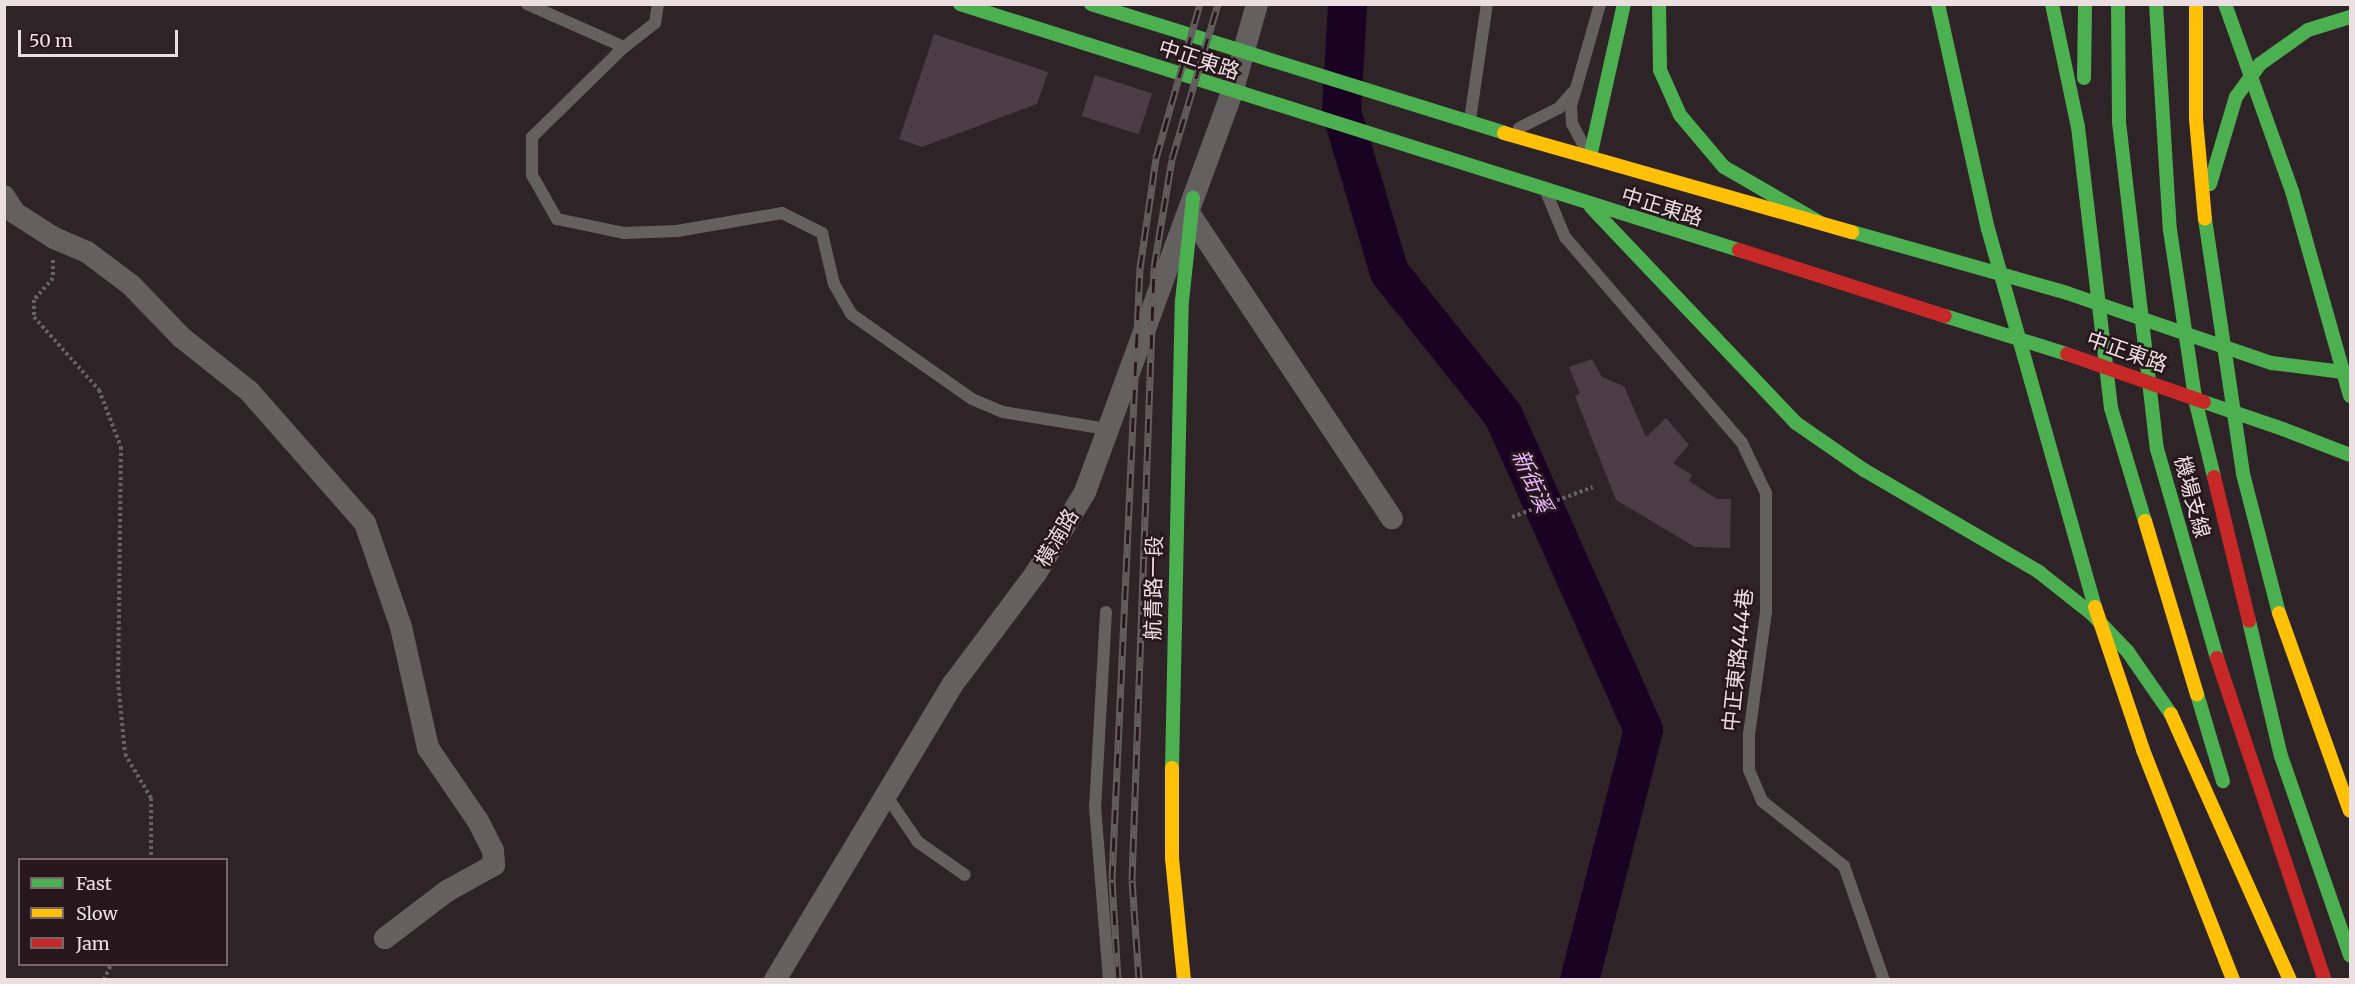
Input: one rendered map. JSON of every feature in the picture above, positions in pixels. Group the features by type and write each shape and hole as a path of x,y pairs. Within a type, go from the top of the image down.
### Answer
{"main road":[{"name":"中正東路","path":"960,4 1232,93 2067,354 2283,429 2350,455"},
{"name":"中正東路","path":"1091,4 1469,121 1505,133 1588,168 1819,222 2067,293 2272,363 2350,396"},
{"path":"1624,4 1588,168 1586,204 1796,423 1864,470 2039,572 2091,613 2128,652 2166,705 2199,769 2290,980"},
{"path":"1659,4 1656,27 1660,70 1680,115 1697,138 1724,167 1755,189 1819,222"},
{"path":"1938,4 1988,229 2083,570 2143,750 2233,980"},
{"path":"2052,4 2078,127 2111,408 2227,795"},
{"path":"2085,4 2085,188"},
{"name":"機場支線","path":"2118,4 2119,122 2157,449 2178,536 2270,826 2325,980"},
{"name":"機場支線","path":"2156,4 2170,230 2196,404 2281,756 2350,955"},
{"path":"2196,4 2196,119 2205,221 2242,474 2285,636 2350,811"},
{"path":"2225,4 2292,191 2350,396"},
{"path":"2205,221 2213,166 2236,97 2260,64 2286,43 2308,30 2350,17"},
{"name":"航青路一段","path":"1184,980 1172,858 1172,716 1182,301 1192,207"},
{"path":"2272,363 2350,373"},
{"path":"2234,817 2269,928"}],"street":[{"name":"橫湳路","path":"775,980 952,684 1036,573 1085,492 1192,207 1247,51 1257,4"},
{"path":"4,196 15,213 54,238 87,252 131,285 181,337 249,391 365,523 401,627 428,748 478,821 493,850 494,865 447,891 385,938"},
{"path":"1192,207 1392,518"}],"lane":[{"path":"527,4 624,47"},
{"path":"658,4 655,23 624,47 532,137 532,175 557,219 624,233 676,231 782,213 822,232 834,284 851,314 972,399 1003,412 1107,429"},
{"path":"1469,121 1486,4"},
{"path":"1588,168 1572,124 1576,89 1600,4"},
{"path":"1505,133 1537,122 1559,108 1576,89"},
{"name":"中正東路444巷","path":"1545,190 1565,237 1742,443 1766,493 1766,612 1749,734 1749,770 1762,801 1844,866 1884,980"},
{"path":"1106,612 1095,806 1109,980"},
{"path":"886,795 918,842 964,875"}],"path":[{"path":"54,238 53,278 34,300 34,317 99,390 121,447 118,681 125,754 152,798 151,858"},
{"path":"1512,517 1593,487"},
{"path":"104,980 110,966"}],"building":[{"path":"934,34 1048,72 1037,104 922,147 899,139"},
{"path":"1095,75 1152,94 1139,134 1082,116"},
{"path":"1592,359 1602,377 1624,386 1646,437 1666,418 1689,445 1673,463 1692,475 1689,481 1717,499 1731,499 1730,548 1695,547 1616,500 1575,396 1580,394 1569,367"}],"waterway":[{"name":"新街溪","path":"1347,4 1341,111 1389,272 1503,415 1643,729 1579,980"}],"railway":[{"path":"1118,980 1112,879 1140,268 1156,158 1200,4"},
{"path":"1139,980 1132,880 1154,267 1172,159 1218,4"}],"traffic: fast":[{"path":"960,4 1739,250"},
{"path":"1091,4 1504,133"},
{"path":"1590,157 1624,4"},
{"path":"1659,4 1660,70 1680,115 1724,167 1819,222"},
{"path":"1938,4 1988,229 2095,607"},
{"path":"2052,4 2078,127 2111,408 2145,521"},
{"path":"2084,78 2085,4"},
{"path":"2118,4 2119,122 2157,449 2217,658"},
{"path":"2156,4 2170,230 2196,403 2214,477"},
{"path":"2225,4 2292,191 2350,396"},
{"path":"2210,184 2236,97 2260,64 2308,30 2350,17"},
{"path":"1172,768 1182,301 1193,198"},
{"path":"1591,207 1796,423 1864,470 2039,572 2091,613 2128,652 2171,714"},
{"path":"2205,219 2243,474 2279,613"},
{"path":"1852,232 2067,293"},
{"path":"2067,293 2272,363"},
{"path":"1945,316 2067,354"},
{"path":"2272,363 2350,373"},
{"path":"2204,402 2283,429"},
{"path":"2283,429 2350,455"},
{"path":"2249,621 2281,756 2350,955"},
{"path":"2197,694 2223,781"}],"traffic: slow":[{"path":"2196,4 2196,119 2205,219"},
{"path":"1504,133 1852,232"},
{"path":"2145,521 2197,694"},
{"path":"2095,607 2143,750 2233,980"},
{"path":"2279,613 2350,811"},
{"path":"2171,714 2290,980"},
{"path":"1172,768 1172,858 1184,980"}],"traffic: jam":[{"path":"1739,250 1945,316"},
{"path":"2067,354 2204,402"},
{"path":"2214,477 2249,621"},
{"path":"2217,658 2325,980"}]}
